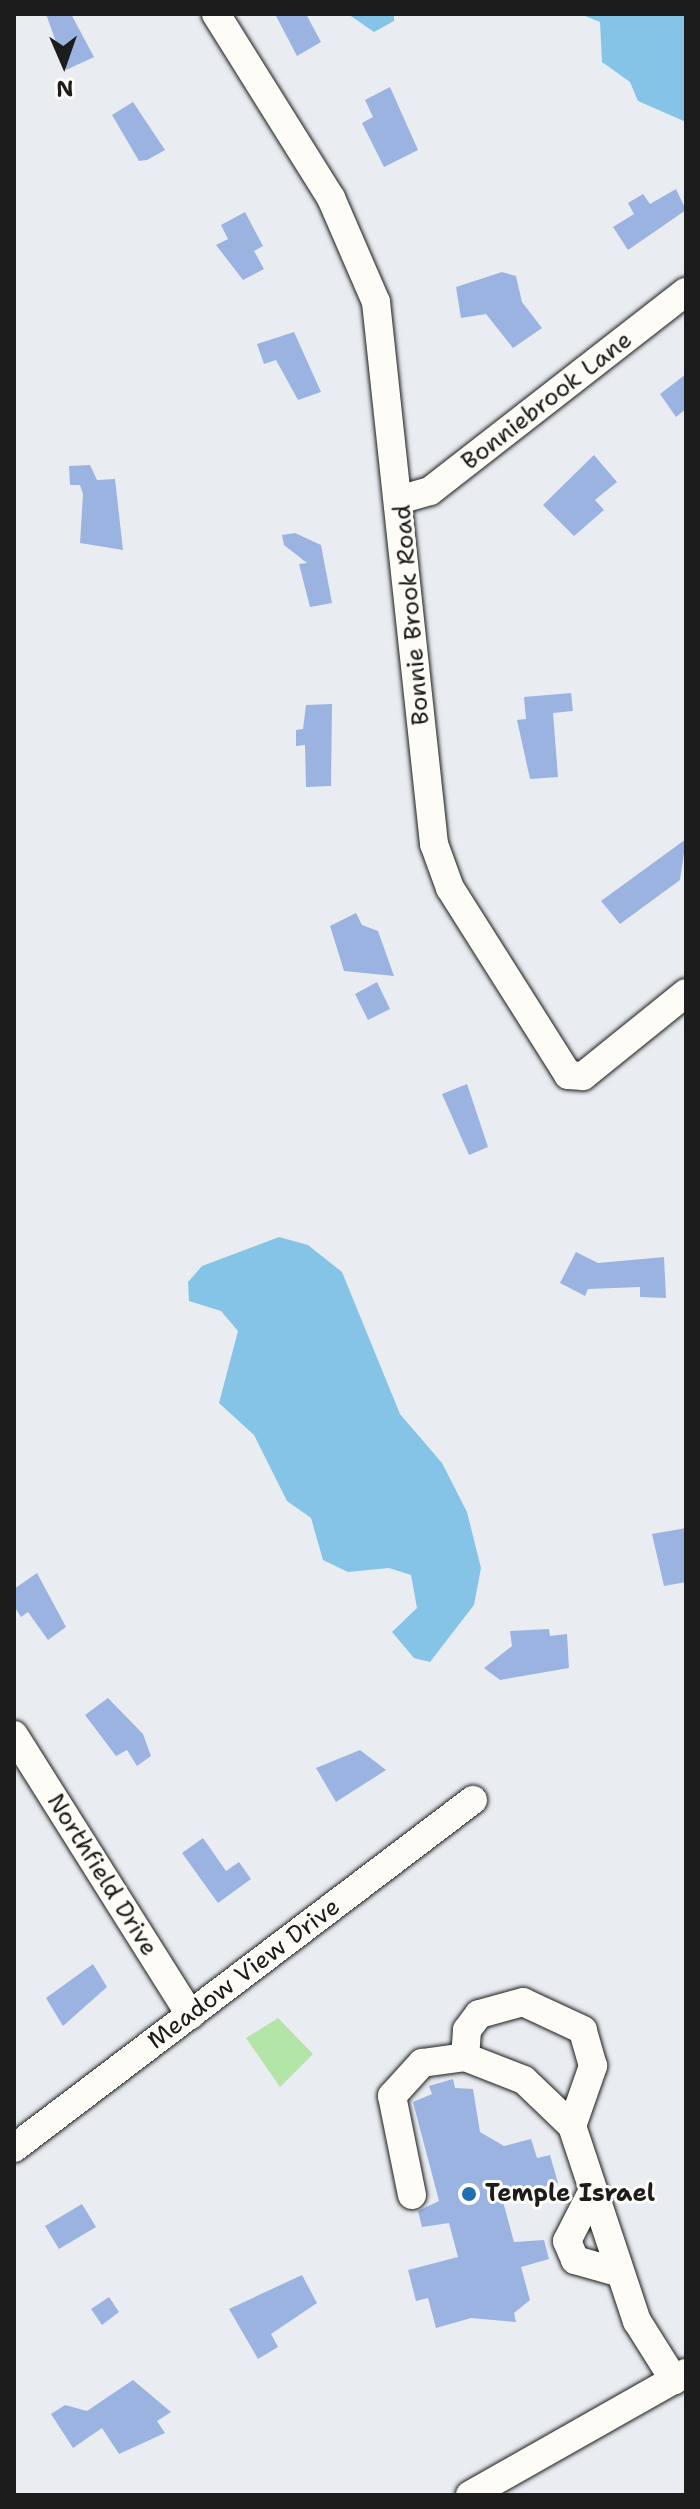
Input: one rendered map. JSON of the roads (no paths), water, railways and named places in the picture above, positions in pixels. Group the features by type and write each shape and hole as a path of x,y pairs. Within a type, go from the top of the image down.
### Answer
{"street":[{"name":"Bonnie Brook Road","path":"216,14 361,256 388,364 434,844 450,888 568,1075 583,1076 686,993"},
{"name":"Bonniebrook Lane","path":"402,499 430,491 686,292"},
{"name":"Northfield Drive","path":"14,1735 190,2015"},
{"name":"Meadow View Drive","path":"14,2148 473,1800"},
{"path":"465,2057 467,2030 493,2007 523,2002 569,2018 594,2052 572,2126"},
{"path":"412,2195 392,2096 422,2063 465,2057 524,2080 572,2126 617,2272 680,2376 470,2495"},
{"path":"592,2192 567,2241 575,2260 617,2272"}],"water":[{"path":"348,14 394,14 394,21 374,32"},
{"path":"580,14 686,14 686,122 638,101 630,82 602,62 600,22"},
{"path":"279,1237 308,1245 342,1272 400,1414 442,1463 467,1512 481,1568 474,1605 430,1662 414,1658 392,1632 417,1608 411,1575 389,1568 348,1572 323,1560 311,1518 287,1501 254,1435 219,1403 238,1331 221,1311 189,1301 188,1282 202,1266"}],"place":[{"name":"Temple Israel","path":"469,2194"}]}
